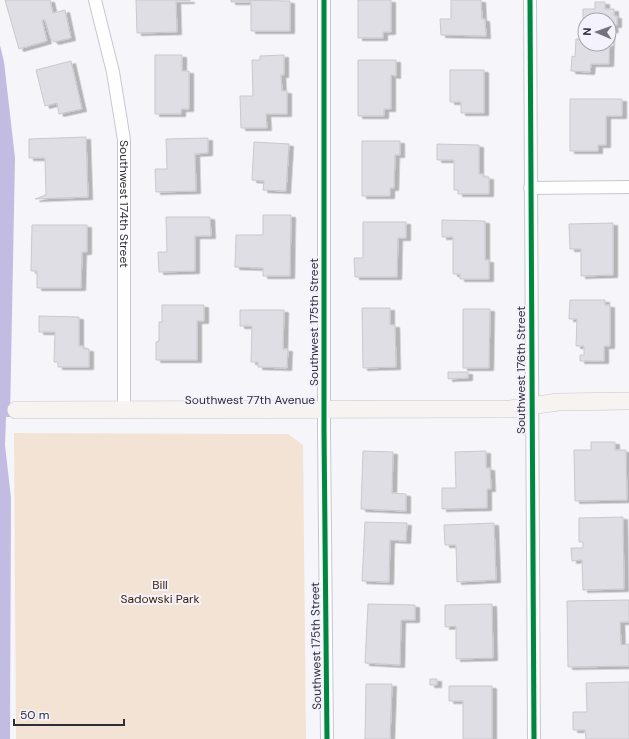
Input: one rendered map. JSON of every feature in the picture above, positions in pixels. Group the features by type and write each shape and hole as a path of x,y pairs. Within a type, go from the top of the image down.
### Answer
{"street":[{"name":"Southwest 174th Street","path":"95,0 113,72 124,140 124,411"},
{"name":"Southwest 175th Street","path":"324,0 324,409 327,739"},
{"name":"Southwest 176th Street","path":"530,0 534,739"},
{"path":"530,188 629,187"},
{"name":"Southwest 77th Avenue","path":"16,410 124,411 510,409 558,402 629,401"}],"green space":[{"name":"Bill Sadowski Park","path":"14,433 288,434 303,445 306,739 16,739"}],"shaded area":[{"path":"0,45 4,62 15,158 10,417 6,417 5,445 11,498 10,739 0,739"}],"building":[{"path":"5,0 50,0 53,13 65,10 71,38 54,42 50,37 45,20 42,20 47,41 19,49"},
{"path":"136,0 190,1 176,1 177,32 137,33"},
{"path":"231,0 290,1 290,31 251,31 251,2 231,2"},
{"path":"358,0 391,0 391,32 383,32 383,38 358,38"},
{"path":"451,0 481,0 482,19 485,19 486,36 441,35 440,19 451,19"},
{"path":"595,2 605,2 605,9 614,9 614,12 583,12 583,9 595,9"},
{"path":"576,39 577,52 609,52 609,64 591,64 590,72 571,71 572,56 575,57"},
{"path":"155,55 182,55 182,71 189,71 189,109 181,109 181,114 155,114"},
{"path":"284,55 284,75 281,75 282,91 287,91 287,114 266,114 267,128 241,128 240,96 253,96 252,60 260,60 260,56"},
{"path":"358,60 396,60 396,76 391,75 391,109 384,109 384,116 358,116"},
{"path":"71,61 82,109 59,114 57,103 45,106 36,70"},
{"path":"450,70 484,70 484,113 461,113 461,102 450,102"},
{"path":"570,99 622,99 622,116 606,116 606,145 598,145 598,151 570,151"},
{"path":"86,137 88,197 35,199 46,195 45,158 29,158 29,139"},
{"path":"208,138 208,153 195,154 196,191 156,192 155,169 167,169 166,139"},
{"path":"362,141 400,141 400,155 395,155 394,188 390,188 390,196 362,196"},
{"path":"254,142 289,144 286,191 263,190 264,181 252,180"},
{"path":"437,144 479,145 479,174 483,174 483,177 489,177 489,194 458,194 458,190 454,190 454,160 437,160"},
{"path":"263,215 291,215 290,276 263,276 263,268 235,267 236,235 263,235"},
{"path":"166,217 210,217 211,236 195,236 195,271 159,272 158,252 167,252"},
{"path":"442,220 485,221 485,260 489,260 489,279 460,279 460,274 453,274 453,237 442,237"},
{"path":"363,222 406,222 406,238 398,238 397,277 355,277 354,258 363,258"},
{"path":"613,223 613,275 581,276 581,249 570,249 569,224"},
{"path":"32,225 87,225 87,252 82,252 81,288 37,288 37,271 31,271"},
{"path":"570,300 605,300 605,305 610,305 610,346 604,346 604,361 580,361 580,355 584,355 584,346 576,346 577,319 569,319"},
{"path":"162,305 204,305 204,321 197,321 197,360 156,360 156,342 159,341 159,322 162,322"},
{"path":"362,308 390,308 390,325 395,325 396,367 363,368"},
{"path":"463,309 490,309 489,368 463,368"},
{"path":"240,310 284,310 283,349 288,349 287,368 258,367 258,362 251,362 252,326 240,326"},
{"path":"39,316 79,317 79,346 83,346 83,349 89,349 89,367 58,367 58,362 54,362 55,332 39,332"},
{"path":"448,372 468,372 468,378 448,379"},
{"path":"591,442 615,442 615,450 626,450 627,500 575,501 574,450 591,450"},
{"path":"363,451 393,452 392,493 406,494 406,511 361,509"},
{"path":"486,451 486,468 490,468 491,489 487,489 487,508 442,509 442,488 456,488 455,452"},
{"path":"623,517 624,589 583,590 582,560 572,561 571,548 583,548 583,542 579,542 579,518"},
{"path":"365,522 407,523 406,541 390,540 389,582 362,581"},
{"path":"494,523 496,580 457,582 456,545 445,545 444,525"},
{"path":"629,600 629,622 620,622 621,645 629,644 629,666 568,667 567,601"},
{"path":"368,604 415,605 415,620 401,620 400,665 365,663"},
{"path":"492,604 493,658 456,659 456,626 445,627 445,605"},
{"path":"430,679 437,679 437,685 430,685"},
{"path":"629,682 629,739 586,739 585,730 573,730 573,712 587,712 586,683"},
{"path":"366,684 392,684 390,739 365,739"},
{"path":"449,686 492,686 492,739 463,739 463,701 449,701"}],"cycle path":[{"path":"324,0 324,431 327,739"},
{"path":"530,0 534,739"}]}
